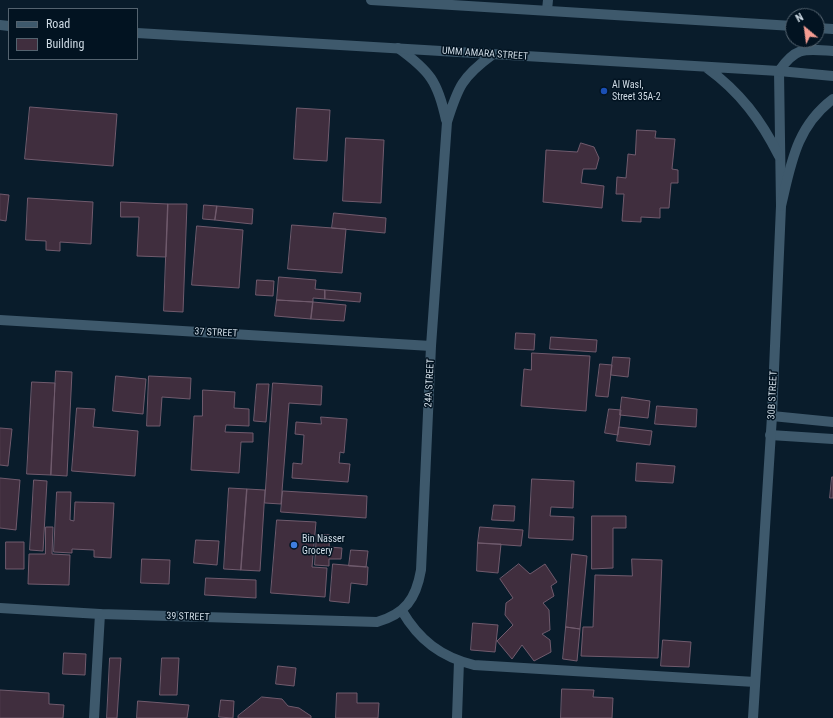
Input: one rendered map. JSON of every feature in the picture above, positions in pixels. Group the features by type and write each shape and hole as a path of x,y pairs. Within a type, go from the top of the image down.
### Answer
{"street":[{"path":"371,0 548,5 785,25"},
{"name":"UMM AMARA STREET","path":"138,33 707,68 779,71 833,76"},
{"name":"24A STREET","path":"398,48 418,63 433,80 442,100 447,122"},
{"path":"779,71 792,55 800,51 833,51"},
{"name":"24A STREET","path":"377,622 390,618 402,611 412,600 418,585 421,570 431,346 447,122 457,90 463,81 469,73 492,55"},
{"path":"707,68 725,81 750,107 761,122 779,156"},
{"name":"30B STREET","path":"753,718 772,416 781,206 779,156 779,71"},
{"path":"781,206 793,155 799,139 818,112 833,99"},
{"name":"37 STREET","path":"0,320 431,346"},
{"path":"772,416 833,422"},
{"path":"770,435 833,439"},
{"name":"39 STREET","path":"0,608 100,614 377,622"},
{"path":"402,611 412,628 425,642 441,653 459,661 474,665 755,682"},
{"path":"94,718 100,614"},
{"path":"457,718 459,661"}],"building":[{"path":"30,107 117,114 113,166 25,159"},
{"path":"297,108 330,110 327,161 294,159"},
{"path":"637,130 656,131 655,138 675,139 672,169 678,170 678,183 671,183 669,208 660,208 660,218 641,217 641,222 622,221 624,194 616,194 617,177 626,178 628,154 635,155"},
{"path":"346,138 384,140 381,203 343,201"},
{"path":"581,143 594,147 599,158 596,169 583,169 581,183 604,186 602,208 543,202 546,150 577,152"},
{"path":"0,194 9,195 6,221 0,220"},
{"path":"28,198 93,202 91,244 60,242 60,251 46,250 46,241 26,240"},
{"path":"121,202 168,204 166,257 137,256 139,217 121,217"},
{"path":"168,204 187,204 183,312 164,311"},
{"path":"204,205 217,206 215,220 203,219"},
{"path":"217,206 253,209 252,224 215,220"},
{"path":"334,213 386,218 385,233 332,228"},
{"path":"292,225 346,229 342,273 288,269"},
{"path":"197,226 243,230 239,288 192,285"},
{"path":"279,277 316,280 315,289 325,290 325,299 313,298 313,302 277,300"},
{"path":"257,280 274,281 273,296 256,295"},
{"path":"325,290 361,293 360,302 325,299"},
{"path":"277,300 313,302 311,319 275,316"},
{"path":"313,302 346,305 344,321 311,319"},
{"path":"516,333 535,334 534,350 515,349"},
{"path":"551,337 597,340 596,352 550,349"},
{"path":"532,353 590,356 586,411 521,406 524,369 531,370"},
{"path":"613,357 630,358 628,377 611,375"},
{"path":"600,364 612,365 608,397 596,396"},
{"path":"56,371 72,372 67,476 51,475"},
{"path":"116,376 146,379 143,414 113,411"},
{"path":"149,376 191,378 190,399 162,397 160,426 147,426"},
{"path":"32,382 55,383 51,475 27,474"},
{"path":"273,383 322,386 321,405 289,403 281,504 265,503"},
{"path":"257,384 269,384 266,422 254,421"},
{"path":"203,390 235,392 234,408 249,409 249,426 226,425 225,432 253,433 253,442 241,442 239,473 191,470 194,416 202,416"},
{"path":"622,397 650,401 648,418 620,415"},
{"path":"657,406 697,409 696,427 655,424"},
{"path":"77,408 95,409 93,427 138,431 135,476 72,471"},
{"path":"609,409 621,410 618,435 605,433"},
{"path":"321,417 347,419 344,453 340,452 339,463 350,464 348,482 292,478 293,463 302,464 304,435 295,434 296,422 321,424"},
{"path":"619,427 652,431 650,445 617,441"},
{"path":"0,428 12,429 8,466 0,465"},
{"path":"637,463 675,466 673,483 636,481"},
{"path":"832,477 833,498 830,498"},
{"path":"0,478 20,480 16,530 0,528"},
{"path":"532,479 574,481 573,508 551,507 550,516 574,517 573,540 529,538"},
{"path":"34,480 47,481 43,551 30,550"},
{"path":"229,488 247,489 241,570 224,569"},
{"path":"247,489 265,490 260,571 241,570"},
{"path":"283,491 367,496 366,518 281,512"},
{"path":"57,492 71,492 70,520 74,521 75,502 114,503 111,558 94,557 94,550 72,549 72,553 54,552"},
{"path":"494,505 515,506 514,521 492,520"},
{"path":"592,516 626,516 626,528 613,528 613,568 592,569"},
{"name":"Bin Nasser Grocery","path":"277,520 316,522 312,567 327,568 325,597 271,593"},
{"path":"46,527 53,527 52,554 70,555 69,585 28,584 29,554 45,554"},
{"path":"480,527 523,530 521,546 478,543"},
{"path":"317,534 330,535 329,547 342,548 341,559 329,559 329,566 315,565"},
{"path":"196,540 219,541 217,565 194,563"},
{"path":"6,542 24,542 24,569 6,569"},
{"path":"478,543 501,544 498,573 477,571"},
{"path":"351,550 368,551 366,567 349,566"},
{"path":"572,554 587,556 580,629 566,627"},
{"path":"142,559 170,560 169,584 141,583"},
{"path":"632,559 662,560 658,658 581,656 583,627 593,627 595,575 632,576"},
{"path":"333,564 368,567 367,585 351,583 349,603 330,601"},
{"path":"519,564 530,574 545,564 557,582 551,586 554,596 543,603 549,610 550,630 542,634 550,640 551,652 534,661 522,645 512,659 497,641 513,625 505,615 506,603 513,598 500,579"},
{"path":"206,578 256,580 256,598 205,595"},
{"path":"473,623 498,625 495,652 471,650"},
{"path":"566,627 580,629 577,661 563,659"},
{"path":"663,640 691,642 689,667 661,666"},
{"path":"64,653 86,654 85,675 63,674"},
{"path":"110,658 121,658 117,718 107,718"},
{"path":"162,658 179,658 177,695 160,695"},
{"path":"278,666 296,668 294,686 276,684"},
{"path":"562,689 594,690 593,697 613,698 612,718 561,718"},
{"path":"0,690 49,693 49,704 64,705 63,718 0,718"},
{"path":"337,693 357,693 357,703 379,703 378,718 336,718"},
{"path":"262,697 282,699 288,706 299,708 311,716 311,718 238,718 238,716"},
{"path":"221,700 234,701 233,718 219,717"},
{"path":"138,701 189,705 187,718 137,718"}],"place":[{"name":"Al Wasl, Street 35A-2","path":"604,91"},
{"name":"Bin Nasser Grocery","path":"294,545"}]}
